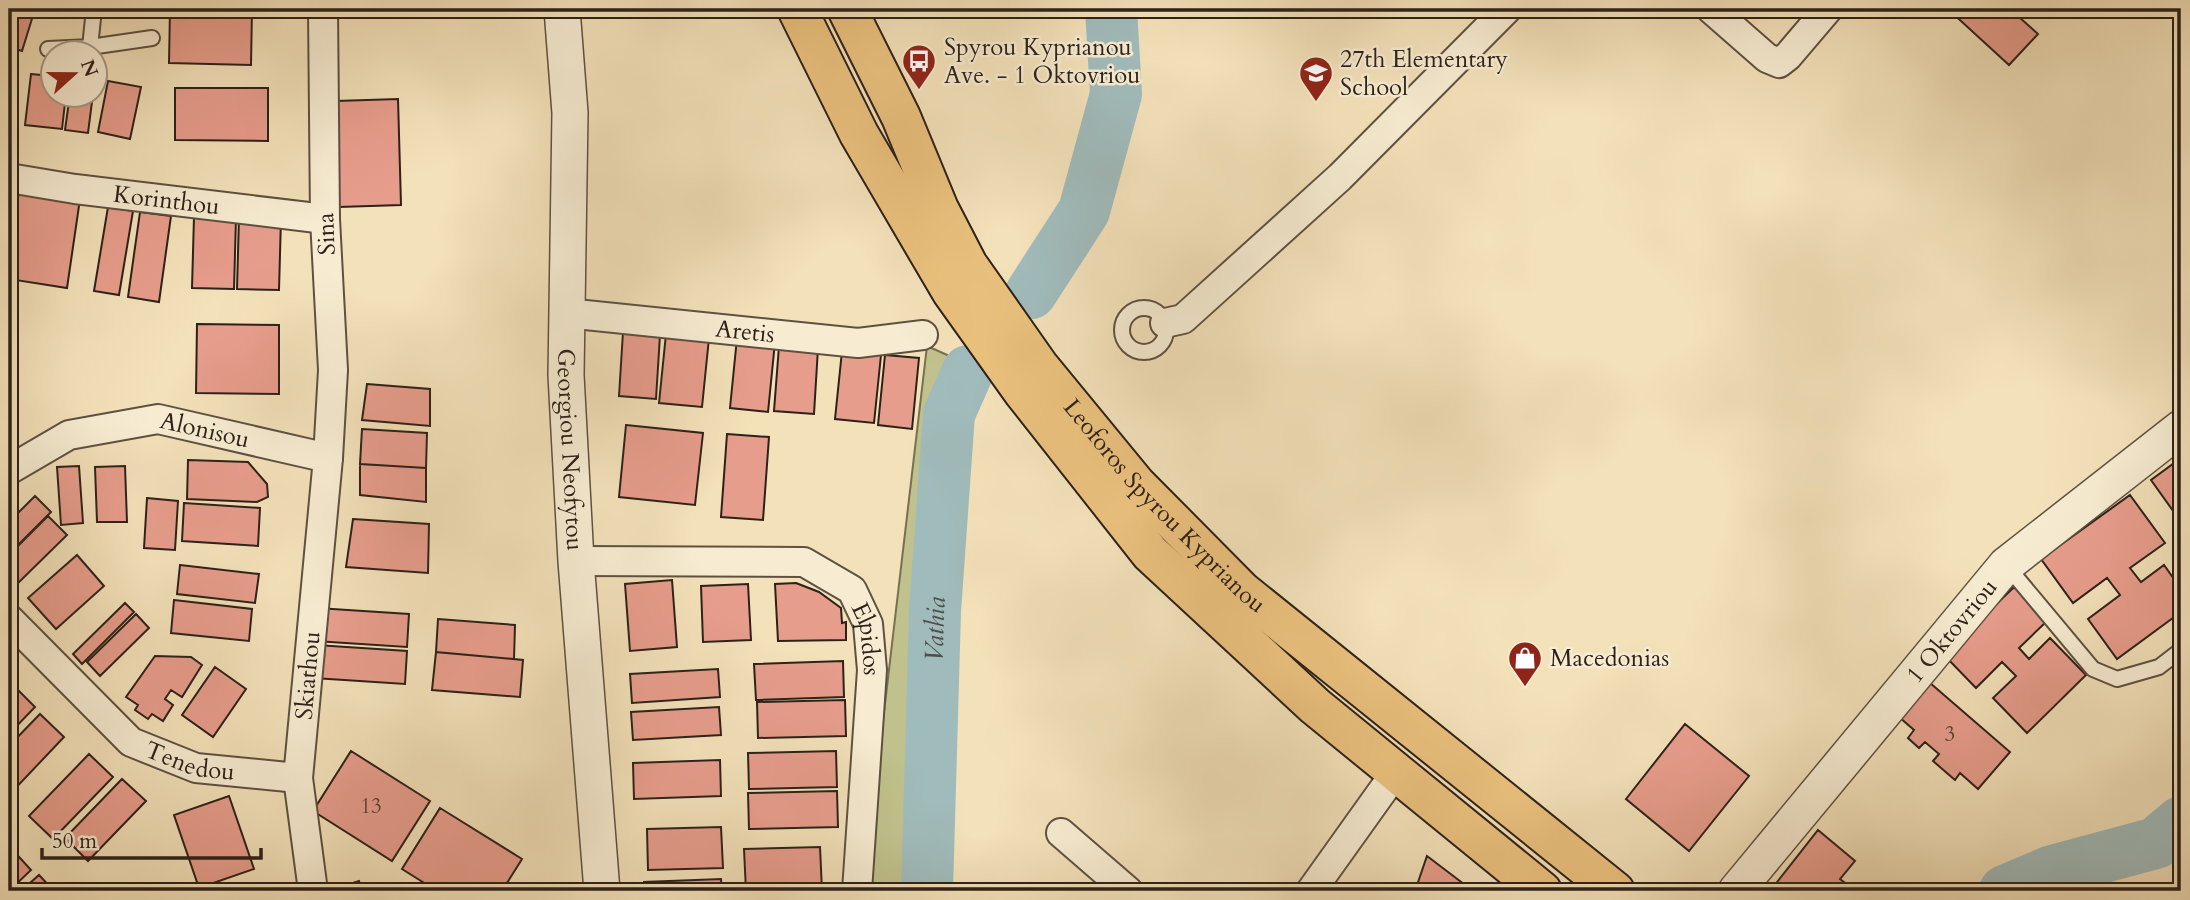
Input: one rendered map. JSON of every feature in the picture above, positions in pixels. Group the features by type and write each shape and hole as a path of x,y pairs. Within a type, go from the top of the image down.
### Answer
{"main road":[{"name":"Leoforos Spyrou Kyprianou","path":"797,9 859,134 951,291 1032,403 1150,553 1315,706 1542,891"},
{"name":"Leoforos Spyrou Kyprianou","path":"847,9 901,117 939,209 968,265 1039,366 1136,484 1242,591 1615,891"}],"street":[{"name":"Sina","path":"323,9 325,219 333,370 328,458"},
{"name":"Georgiou Neofytou","path":"562,9 570,113 566,375 576,561 602,891"},
{"path":"1165,323 1183,319 1340,177 1507,9"},
{"path":"1711,9 1774,63 1779,63 1788,56 1828,9"},
{"name":"Korinthou","path":"9,178 75,189 325,219"},
{"name":"Aretis","path":"566,313 858,343 923,335"},
{"name":"Alonisou","path":"9,470 69,435 158,419 328,458"},
{"name":"1 Oktovriou","path":"1726,891 1745,879 2006,565 2181,428"},
{"name":"Skiathou","path":"313,891 298,778 328,458"},
{"name":"Elpidos","path":"576,561 803,562 852,590 868,624 872,670 857,891"},
{"name":"Tenedou","path":"9,619 131,742 195,768 298,778"},
{"path":"1311,891 1396,772"},
{"path":"1061,833 1128,891"}],"lane":[{"path":"91,38 94,9"},
{"path":"108,44 152,38"},
{"path":"2006,565 2092,669 2116,679 2159,667 2181,650"}],"green space":[{"path":"927,346 954,358 919,891 863,891"}],"building":[{"path":"9,9 35,9 22,51 9,47"},
{"path":"170,9 252,9 251,65 169,63"},
{"path":"1950,9 2010,9 2038,34 2009,65"},
{"path":"31,74 38,75 38,108 64,108 62,129 25,125"},
{"path":"108,81 141,87 130,139 98,132 103,108 108,108"},
{"path":"175,88 268,88 268,141 175,140"},
{"path":"398,99 401,205 339,207 336,101"},
{"path":"68,108 91,108 88,133 65,130"},
{"path":"19,191 80,199 67,288 9,279"},
{"path":"108,207 133,211 119,295 94,291"},
{"path":"140,212 171,216 159,302 128,297"},
{"path":"194,217 236,218 234,289 192,288"},
{"path":"239,217 281,218 279,290 237,289"},
{"path":"197,324 279,325 279,394 196,393"},
{"path":"623,332 660,335 656,399 619,396"},
{"path":"666,334 709,338 702,407 659,403"},
{"path":"737,338 775,342 768,412 730,408"},
{"path":"779,346 818,348 814,414 774,411"},
{"path":"842,351 881,355 874,423 835,419"},
{"path":"885,355 919,358 912,429 878,425"},
{"path":"367,384 430,389 430,426 362,420"},
{"path":"626,425 703,433 695,505 619,497"},
{"path":"362,429 427,433 426,468 360,464"},
{"path":"727,434 769,437 763,520 721,517"},
{"path":"2181,458 2181,522 2151,480"},
{"path":"188,460 248,462 267,484 268,497 257,502 187,499"},
{"path":"360,464 426,468 426,502 360,495"},
{"path":"79,466 83,523 61,525 57,467"},
{"path":"125,466 127,522 97,522 95,467"},
{"path":"2130,495 2165,543 2130,568 2141,582 2164,565 2181,589 2181,612 2117,659 2088,619 2120,595 2107,578 2073,603 2041,559"},
{"path":"35,496 51,512 9,554 9,522"},
{"path":"147,498 178,501 175,550 144,548"},
{"path":"184,503 260,508 258,546 182,541"},
{"path":"48,516 67,535 16,585 9,578 9,555"},
{"path":"353,519 429,524 428,573 346,567"},
{"path":"77,555 104,586 56,629 28,598"},
{"path":"180,565 259,574 255,603 177,594"},
{"path":"672,580 677,647 630,651 625,584"},
{"path":"796,583 819,592 841,608 842,623 846,622 846,640 778,641 775,584"},
{"path":"748,584 751,640 703,642 701,586"},
{"path":"2014,587 2047,621 2019,648 2029,659 2050,638 2086,675 2027,733 1993,698 2016,676 2002,662 1976,688 1944,655"},
{"path":"174,600 252,609 249,641 171,633"},
{"path":"125,603 134,612 82,664 73,654"},
{"path":"317,608 409,614 407,647 315,641"},
{"path":"136,614 149,628 100,676 87,662"},
{"path":"438,619 515,625 514,659 436,652"},
{"path":"316,645 407,651 405,684 314,678"},
{"path":"436,652 523,660 520,697 432,690"},
{"path":"155,656 191,657 202,665 182,697 171,690 165,699 173,705 163,721 152,714 148,719 135,710 138,705 126,697"},
{"path":"843,661 844,697 756,700 754,664"},
{"path":"215,667 246,689 213,737 182,715"},
{"path":"718,669 720,697 632,703 630,674"},
{"path":"1922,676 2010,752 1978,789 1960,773 1955,780 1933,761 1939,754 1925,742 1919,748 1908,738 1914,730 1892,711"},
{"path":"9,681 35,707 9,734"},
{"path":"845,700 846,736 758,738 757,702"},
{"path":"719,707 721,735 633,740 631,712"},
{"path":"40,714 64,737 9,795 9,746"},
{"path":"1685,724 1749,776 1689,851 1626,799"},
{"path":"351,751 430,801 392,861 313,811"},
{"path":"836,751 837,787 749,789 748,753"},
{"path":"89,754 113,777 53,839 29,816"},
{"path":"720,760 721,796 634,799 633,763"},
{"path":"122,779 146,801 88,861 65,838"},
{"path":"837,791 838,827 749,829 748,793"},
{"path":"229,796 254,869 199,888 174,815"},
{"path":"440,808 522,859 502,891 437,891 402,869"},
{"path":"721,827 723,868 648,870 647,829"},
{"path":"1818,830 1855,861 1840,879 1856,891 1770,891"},
{"path":"9,846 31,870 9,891"},
{"path":"820,847 822,891 746,891 744,849"},
{"path":"1427,856 1473,891 1415,891"},
{"path":"39,875 54,891 21,891"},
{"path":"721,879 722,891 644,891 644,882"},
{"path":"359,881 362,891 328,891"}],"waterway":[{"name":"Vathia","path":"1031,293 1084,211 1116,94 1111,9"},
{"name":"Vathia","path":"927,891 935,611 949,414 968,371"},
{"path":"2005,891 2052,871 2156,843 2181,822"}],"place":[{"name":"Spyrou Kyprianou Ave. - 1 Oktovriou","path":"919,91"},
{"name":"27th Elementary School","path":"1316,103"},
{"name":"Macedonias","path":"1525,688"}]}
